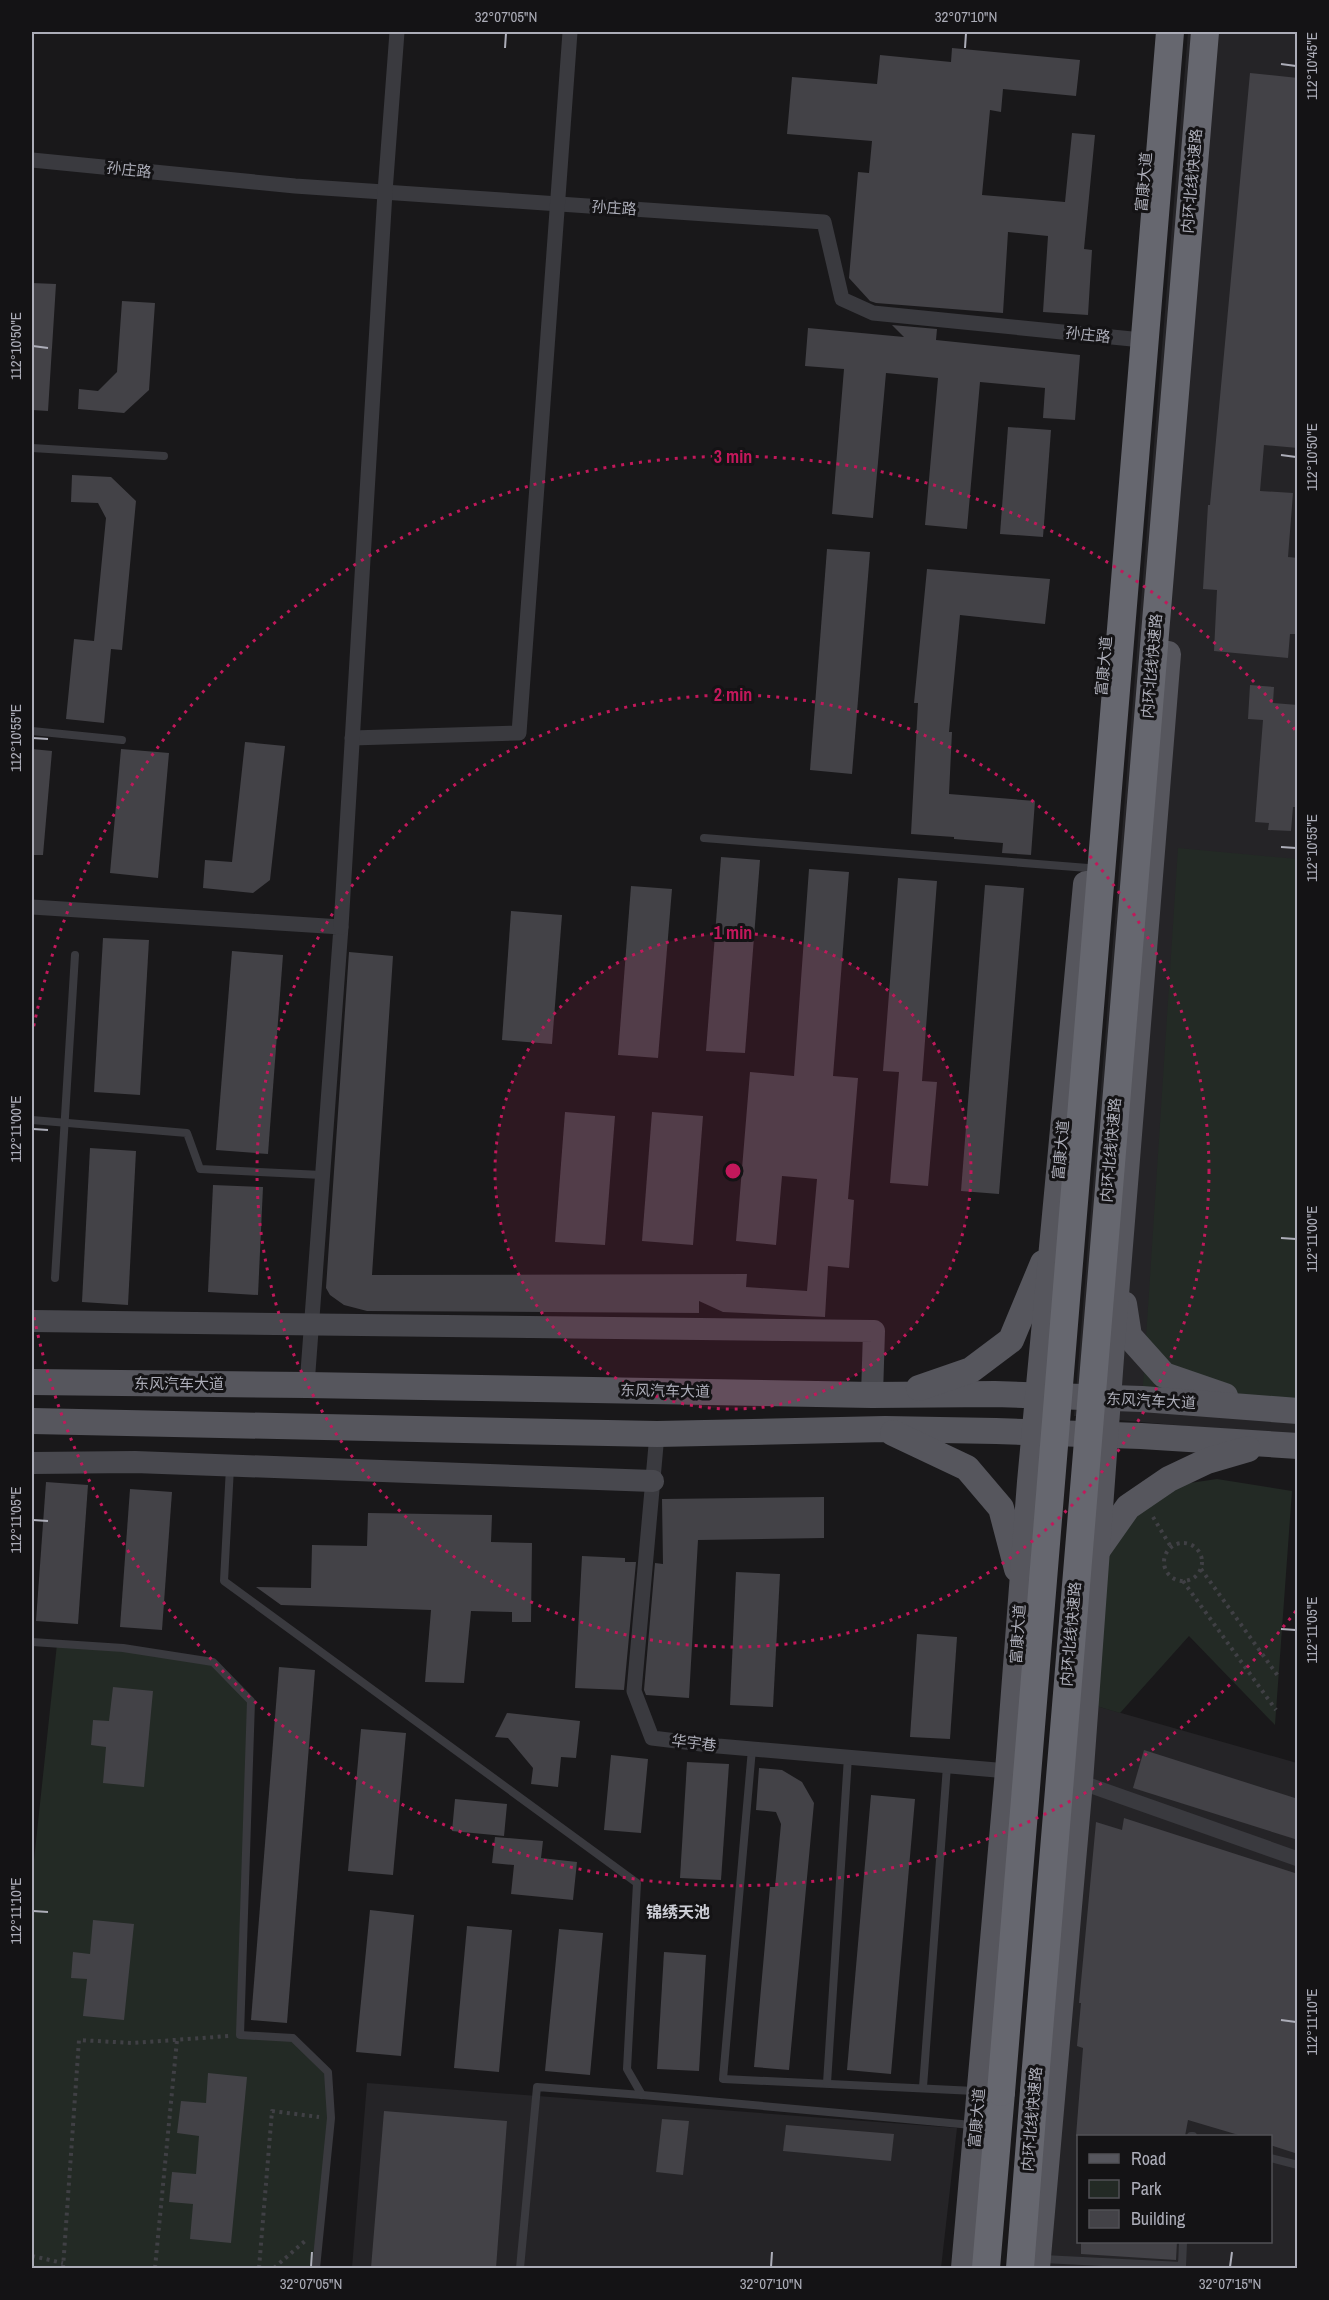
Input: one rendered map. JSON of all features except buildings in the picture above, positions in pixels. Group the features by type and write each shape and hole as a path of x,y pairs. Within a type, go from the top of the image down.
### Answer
{"highway":[{"path":"986,2268 1170,32"},
{"name":"内环北线快速路","path":"1032,2265 1205,32"}],"main road":[{"name":"富康大道","path":"964,2268 1008,1771 1038,1396 1088,868 1156,32"},
{"path":"1032,2265 1080,1782 1108,1398 1218,32"},
{"path":"897,1395 971,1370 1011,1340 1053,1238"},
{"path":"1119,1263 1129,1336 1164,1375 1257,1407"},
{"name":"东风汽车大道","path":"32,1382 872,1395 995,1394 1108,1398 1298,1411"},
{"path":"32,1420 657,1434 885,1429 1106,1435 1298,1446"},
{"path":"885,1429 967,1468 1001,1508 1022,1589"},
{"path":"1097,1552 1128,1507 1169,1479 1207,1461 1266,1444"}],"street":[{"path":"307,1385 340,927 385,192 397,32"},
{"path":"352,738 519,733 570,32"},
{"name":"孙庄路","path":"32,160 296,186 824,222 842,299 873,313 1132,339"},
{"path":"32,907 340,927"},
{"path":"32,1321 874,1331 872,1395"},
{"name":"华宇巷","path":"657,1434 634,1691 652,1738 1008,1771"},
{"path":"32,1464 135,1462 653,1481"},
{"path":"1080,1782 1298,1859"}],"lane":[{"path":"32,448 164,456"},
{"path":"32,731 122,740"},
{"path":"704,838 1088,868"},
{"path":"55,1278 75,955"},
{"path":"32,1120 187,1133 200,1169 322,1175"},
{"path":"230,1465 224,1581 638,1883 627,2069 642,2095"},
{"path":"32,1642 123,1648 213,1662 250,1701 240,2035 293,2038 328,2072 331,2118 316,2268"},
{"path":"752,1749 723,2079 980,2091"},
{"path":"827,2083 848,1757"},
{"path":"923,2087 947,1766"},
{"path":"520,2268 537,2087 977,2126"},
{"path":"1272,2158 1298,2165"},
{"path":"1032,2265 1182,2266 1183,2243"}],"path":[{"path":"1142,1498 1171,1547"},
{"path":"1182,1543 1194,1546 1202,1557 1201,1569 1193,1579 1183,1581 1175,1579 1166,1570 1164,1558 1171,1547 1182,1543"},
{"path":"1201,1569 1278,1676"},
{"path":"1183,1581 1276,1710"},
{"path":"63,2268 79,2040 133,2043 240,2035"},
{"path":"155,2268 177,2040"},
{"path":"258,2268 272,2111 331,2118"},
{"path":"274,2268 320,2228"},
{"path":"32,2256 63,2263"}],"shaded area":[{"path":"1188,32 1297,32 1297,1436 1074,1416"},
{"path":"1086,1703 1297,1763 1297,2268 1047,2268"},
{"path":"367,2083 957,2128 941,2268 352,2268"}],"green space":[{"path":"1178,848 1297,859 1297,1412 1142,1399"},
{"path":"1217,1479 1292,1491 1275,1725 1189,1636 1120,1713 1086,1703 1096,1569 1134,1514 1176,1485"},
{"path":"57,1644 213,1662 251,1701 240,2035 293,2038 328,2072 331,2118 316,2268 32,2268 32,1861 34,1860"}],"district":[{"name":"锦绣天池","path":"678,1912"}]}
